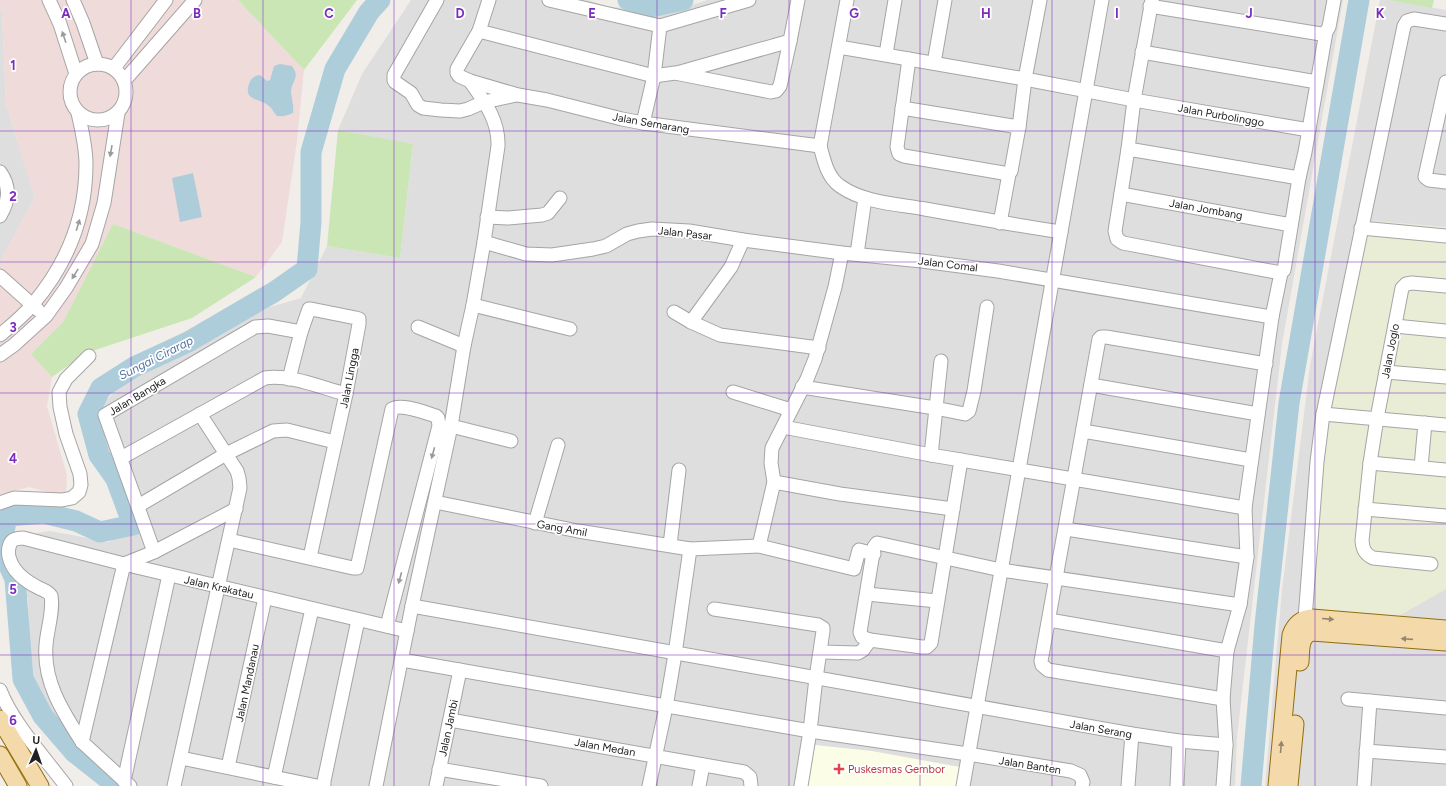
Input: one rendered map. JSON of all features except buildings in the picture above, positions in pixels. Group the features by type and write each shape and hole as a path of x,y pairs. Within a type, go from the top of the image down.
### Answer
{"main road":[{"path":"1277,786 1291,635 1298,622 1306,626 1312,632 1446,642"},
{"path":"1306,626 1446,629"},
{"path":"1289,786 1302,641 1306,626"},
{"path":"0,719 40,786"},
{"path":"0,755 18,786"}],"street":[{"path":"49,0 60,24 76,74"},
{"path":"73,0 84,23 97,64"},
{"path":"114,68 166,0"},
{"path":"124,81 195,0"},
{"name":"Jalan Semarang","path":"437,0 394,75 394,80 398,85 411,93 418,105 423,108 460,111 468,110 484,102 518,94 643,123 820,146"},
{"path":"489,0 479,31 457,69 457,73 459,76 470,81 518,94"},
{"path":"549,0 660,26 749,0"},
{"path":"675,73 774,92 780,86 798,0"},
{"path":"847,0 820,146 826,167 832,178 840,186 865,198 1000,223 1061,232"},
{"path":"886,54 895,0"},
{"path":"934,63 945,0"},
{"path":"1000,223 1008,174 1011,171 1019,127 1025,79 1040,0"},
{"path":"963,786 1102,0"},
{"path":"1223,786 1226,745 1223,699 1226,651 1240,605 1247,557 1245,508 1251,460 1272,317 1281,272 1284,270 1299,178 1326,32 1329,27 1334,0"},
{"path":"1281,272 1120,242 1117,239 1115,231 1134,100 1151,3 1321,34 1326,32"},
{"path":"1306,626 1323,414 1405,23 1414,19 1446,24"},
{"path":"643,123 654,76 660,26"},
{"path":"479,31 654,76 675,73 790,41"},
{"name":"Jalan Purbolinggo","path":"839,47 1025,79 1086,92 1309,130"},
{"path":"1142,52 1317,82"},
{"path":"909,59 896,149 901,155 1008,174"},
{"path":"0,335 33,305 52,280 66,256 80,217 85,198 86,163 84,138 78,113 72,104 69,94 71,84 76,74 85,67 97,64 114,68 124,81 127,92 125,103 118,113 109,119 98,121 88,119 78,113"},
{"path":"376,786 412,606 451,426 464,346 484,242 498,137 495,122 470,81"},
{"path":"1446,85 1440,135 1425,177 1429,180 1446,182"},
{"path":"902,108 1019,127"},
{"path":"0,355 14,345 46,316 66,288 92,244 104,202 118,113"},
{"path":"1128,148 1299,178"},
{"path":"0,172 6,182 8,193 0,216"},
{"name":"Jalan Jombang","path":"1121,194 1291,225"},
{"path":"487,217 508,218 542,215 548,213 560,198"},
{"path":"857,254 865,198"},
{"path":"1361,228 1446,236"},
{"name":"Jalan Pasar","path":"484,242 526,254 568,254 606,246 627,234 652,229 689,231 743,240 842,253"},
{"path":"691,322 731,267 743,240"},
{"path":"759,546 774,482 771,454 774,443 802,387 819,348 842,253"},
{"name":"Jalan Comal","path":"842,253 998,271 1272,317"},
{"path":"0,276 46,316"},
{"name":"Jalan Joglo","path":"1431,564 1380,559 1367,556 1364,551 1362,541 1370,463 1377,418 1401,291 1406,284 1412,283 1446,286"},
{"path":"473,305 570,330"},
{"path":"802,387 965,414 969,411 974,391 987,307"},
{"name":"Jalan Lingga","path":"289,379 307,311 310,309 359,319 346,394 310,557"},
{"path":"674,312 691,322 720,334 819,348"},
{"name":"Jalan Bangka","path":"154,552 105,417 106,414 255,327 268,326 301,332"},
{"path":"1395,326 1446,331"},
{"path":"418,327 464,346"},
{"path":"1223,699 1046,669 1042,665 1041,661 1066,529 1098,342 1101,337 1266,364"},
{"path":"0,503 14,498 68,499 72,498 79,492 81,484 80,474 65,427 60,406 59,392 66,379 89,356"},
{"path":"931,455 941,361"},
{"path":"1386,372 1446,377"},
{"path":"121,458 265,378 273,377 289,379 346,394"},
{"path":"1091,385 1258,414"},
{"path":"733,392 790,410"},
{"path":"229,540 357,568 392,409 394,407 401,407 436,416 439,421 439,426 387,626"},
{"path":"174,786 240,488 237,471 200,414"},
{"path":"1323,414 1446,425"},
{"path":"1421,467 1425,423"},
{"path":"451,426 511,441"},
{"path":"782,427 931,455 1245,508"},
{"path":"138,506 226,454 277,430 287,430 335,442"},
{"path":"1083,431 1251,460"},
{"path":"535,523 558,445"},
{"path":"961,460 944,558 931,643 929,646 922,647 870,640 862,637 860,632 875,544 877,543 944,558 1001,570 1240,605"},
{"path":"1370,463 1446,470"},
{"path":"670,545 679,470"},
{"path":"774,482 840,494 953,509"},
{"name":"Gang Amil","path":"435,502 578,531 690,549 759,546 855,569 859,550 874,554"},
{"path":"127,784 82,742 124,564 154,552 236,509"},
{"path":"1365,509 1446,516"},
{"path":"1066,529 1247,557"},
{"name":"Jalan Krakatau","path":"82,742 65,716 56,698 46,665 46,645 52,596 33,585 20,575 12,566 9,556 9,547 11,542 15,539 23,538 32,540 218,587 407,631"},
{"path":"649,786 666,707 690,549"},
{"path":"127,784 169,575"},
{"path":"867,594 938,601"},
{"name":"Jalan Mandanau","path":"228,768 265,598"},
{"name":"Jalan Serang","path":"412,606 675,654 1132,734 1179,741 1226,745"},
{"path":"274,777 312,609"},
{"path":"714,609 821,626 823,631 801,786"},
{"path":"181,758 319,786 324,784 358,620"},
{"path":"1049,620 1226,651"},
{"path":"820,652 858,653 863,650 870,640"},
{"path":"402,660 810,731 968,754"},
{"name":"Jalan Jambi","path":"436,786 460,670"},
{"path":"0,690 9,708 26,734 66,786"},
{"path":"1348,699 1446,708"},
{"path":"1364,786 1370,701"},
{"name":"Jalan Medan","path":"450,720 744,772 750,777 751,786"},
{"path":"1128,786 1132,734"},
{"path":"1178,786 1179,741"},
{"path":"1366,751 1446,757"},
{"name":"Jalan Banten","path":"968,754 1076,773 1082,778 1082,786"},
{"path":"699,786 703,765"},
{"path":"439,769 541,786"}],"shaded area":[{"path":"0,0 238,0 304,70 297,141 282,242 256,277 113,224 63,322 31,354 52,377 47,406 67,475 66,493 54,494 29,487 0,495 0,262 35,197 6,104 2,13 0,10"},
{"path":"411,0 588,0 609,7 676,10 708,0 1343,0 1282,344 1237,737 1235,786 117,786 63,730 29,680 28,599 3,560 11,537 50,531 109,542 127,528 129,494 97,439 97,411 122,383 270,307 301,298 327,246 400,258 413,145 338,130 362,74"},
{"path":"1380,0 1446,10 1446,786 1265,786 1282,590 1310,366"},
{"path":"0,10 2,12 6,104 35,197 0,262"},
{"path":"1365,220 1446,227 1446,589 1390,621 1312,616 1326,438"},
{"path":"815,745 872,751 960,767 956,786 808,786"}],"green space":[{"path":"238,0 357,0 304,70"},
{"path":"1388,0 1434,0 1432,8"},
{"path":"338,130 413,144 400,258 327,246"},
{"path":"113,224 256,277 192,318 86,353 52,377 31,354 63,322"}],"water":[{"path":"280,64 292,66 295,70 296,77 291,89 293,113 277,116 265,103 250,96 248,89 251,80 256,76 260,75 267,81 270,80 274,66"},
{"path":"193,173 202,217 180,222 172,178"}],"waterway":[{"name":"Sungai Cirarap","path":"117,786 74,752 43,716 23,679 15,579 1,548 7,516 44,513 76,521 100,532 133,525 116,479 99,455 88,414 101,388 134,367 188,342 274,292 307,269 311,222 311,152 335,69 369,12 380,0"},
{"name":"Sungai Cirarap","path":"628,0 651,7 683,0"},
{"path":"1251,786 1265,625 1289,403 1359,0"}],"place":[{"name":"Puskesmas Gembor","path":"839,769"}]}
